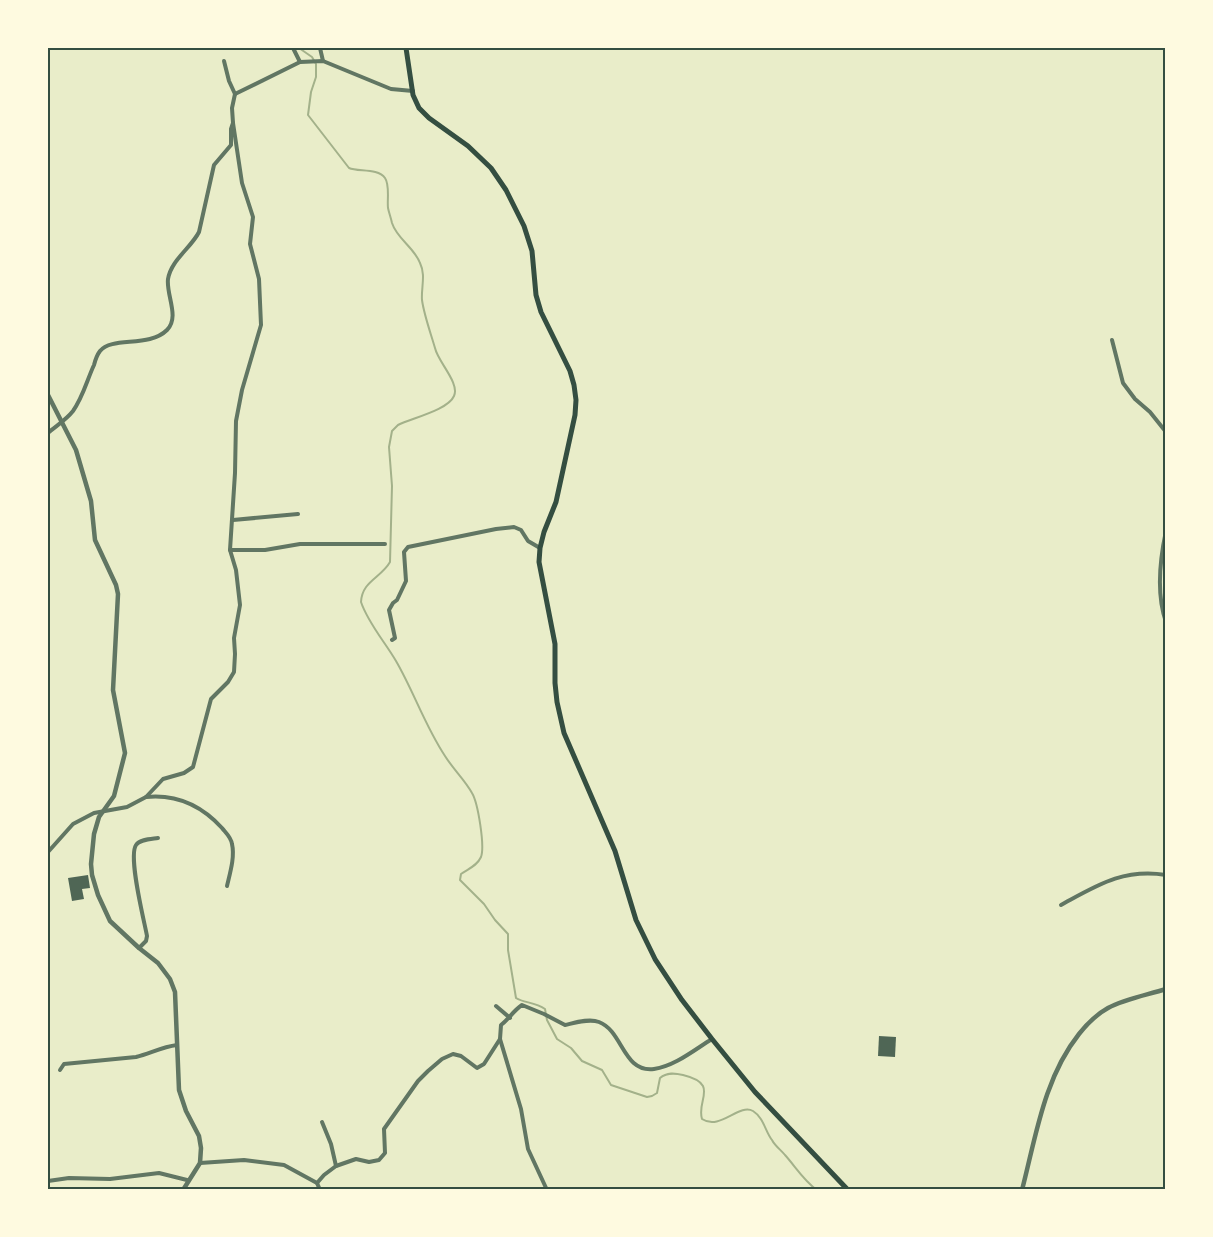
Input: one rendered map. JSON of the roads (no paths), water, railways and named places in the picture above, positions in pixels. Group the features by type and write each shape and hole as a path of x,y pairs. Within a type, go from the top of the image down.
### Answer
{"main road":[{"path":"406,48 415,100 429,118 468,146 491,168 506,190 524,226 532,251 536,295 541,312 570,371 574,385 575,415 556,502 540,548 539,562 555,644 556,702 564,733 615,851 636,920 645,940 682,1000 712,1039 755,1092 848,1190"}],"street":[{"path":"293,48 300,62"},
{"path":"320,48 321,61"},
{"path":"48,852 73,824 94,813 127,807 146,797 163,779 184,773 193,766 211,699 228,682 234,672 234,638 240,605 236,570 230,550 236,421 242,390 261,326 261,314 259,279 250,244 253,217 242,183 233,123 232,108 235,94 228,81 224,61"},
{"path":"235,94 300,62 321,61 391,89 412,91"},
{"path":"48,433 73,412 100,351 110,345 156,338 168,329 173,318 168,286 169,276 174,263 194,242 199,232 214,164 231,145 233,123"},
{"path":"1112,340 1123,383 1135,399 1150,412 1166,432"},
{"path":"48,395 74,444 91,501 97,545 117,589 118,605 115,628 113,682 116,709 126,752 114,796 102,812 94,834 91,864 94,884 110,921 158,963 170,979 175,992 179,1090 186,1111 199,1136 201,1148 200,1163 187,1180 183,1190"},
{"path":"232,520 298,514"},
{"path":"392,640 395,638 389,610 397,600 406,581 404,552 408,547 514,527 521,530 528,541 540,548"},
{"path":"1166,531 1161,566 1160,596 1166,622"},
{"path":"230,550 265,550 300,544 385,544"},
{"path":"146,797 160,796 180,800 197,807 213,818 229,836 233,846 228,886"},
{"path":"139,948 147,936 135,869 134,851 140,842 158,838"},
{"path":"1061,905 1114,878 1151,873 1166,875"},
{"path":"1022,1190 1043,1106 1054,1072 1067,1048 1087,1024 1107,1009 1166,989"},
{"path":"547,1190 528,1149 521,1109 500,1039 501,1025 510,1018 514,1010 522,1005 565,1025 576,1022 598,1021 608,1028 633,1064 643,1069 660,1067 679,1059 712,1039"},
{"path":"496,1006 510,1018"},
{"path":"317,1183 324,1174 336,1166 356,1158 368,1162 380,1160 385,1153 384,1129 418,1081 442,1060 453,1054 461,1056 477,1068 484,1064 500,1039"},
{"path":"60,1070 64,1064 136,1057 158,1048 177,1045"},
{"path":"322,1122 331,1144 336,1166"},
{"path":"200,1163 244,1160 284,1165 317,1183 320,1190"},
{"path":"48,1181 69,1178 110,1179 159,1173 187,1180"}],"waterway":[{"path":"299,48 312,57 316,64 316,77 311,92 308,115 349,168 373,171 382,175 387,181 388,208 392,223 394,229 414,252 422,268 422,300 426,318 437,354 454,385 454,396 445,405 398,425 392,431 389,447 392,486 390,562 368,584 362,595 361,602 372,625 392,654 438,745 474,798 480,825 482,852 475,865 461,874 460,880 484,904 508,934 508,950 516,998 545,1009 547,1020 557,1039 571,1048 582,1061 602,1070 611,1085 647,1097 657,1093 660,1078 665,1075 677,1074 694,1079 701,1083 704,1088 702,1119 709,1122 716,1122 742,1111 753,1111 760,1117 775,1144 804,1178 817,1190"}]}
